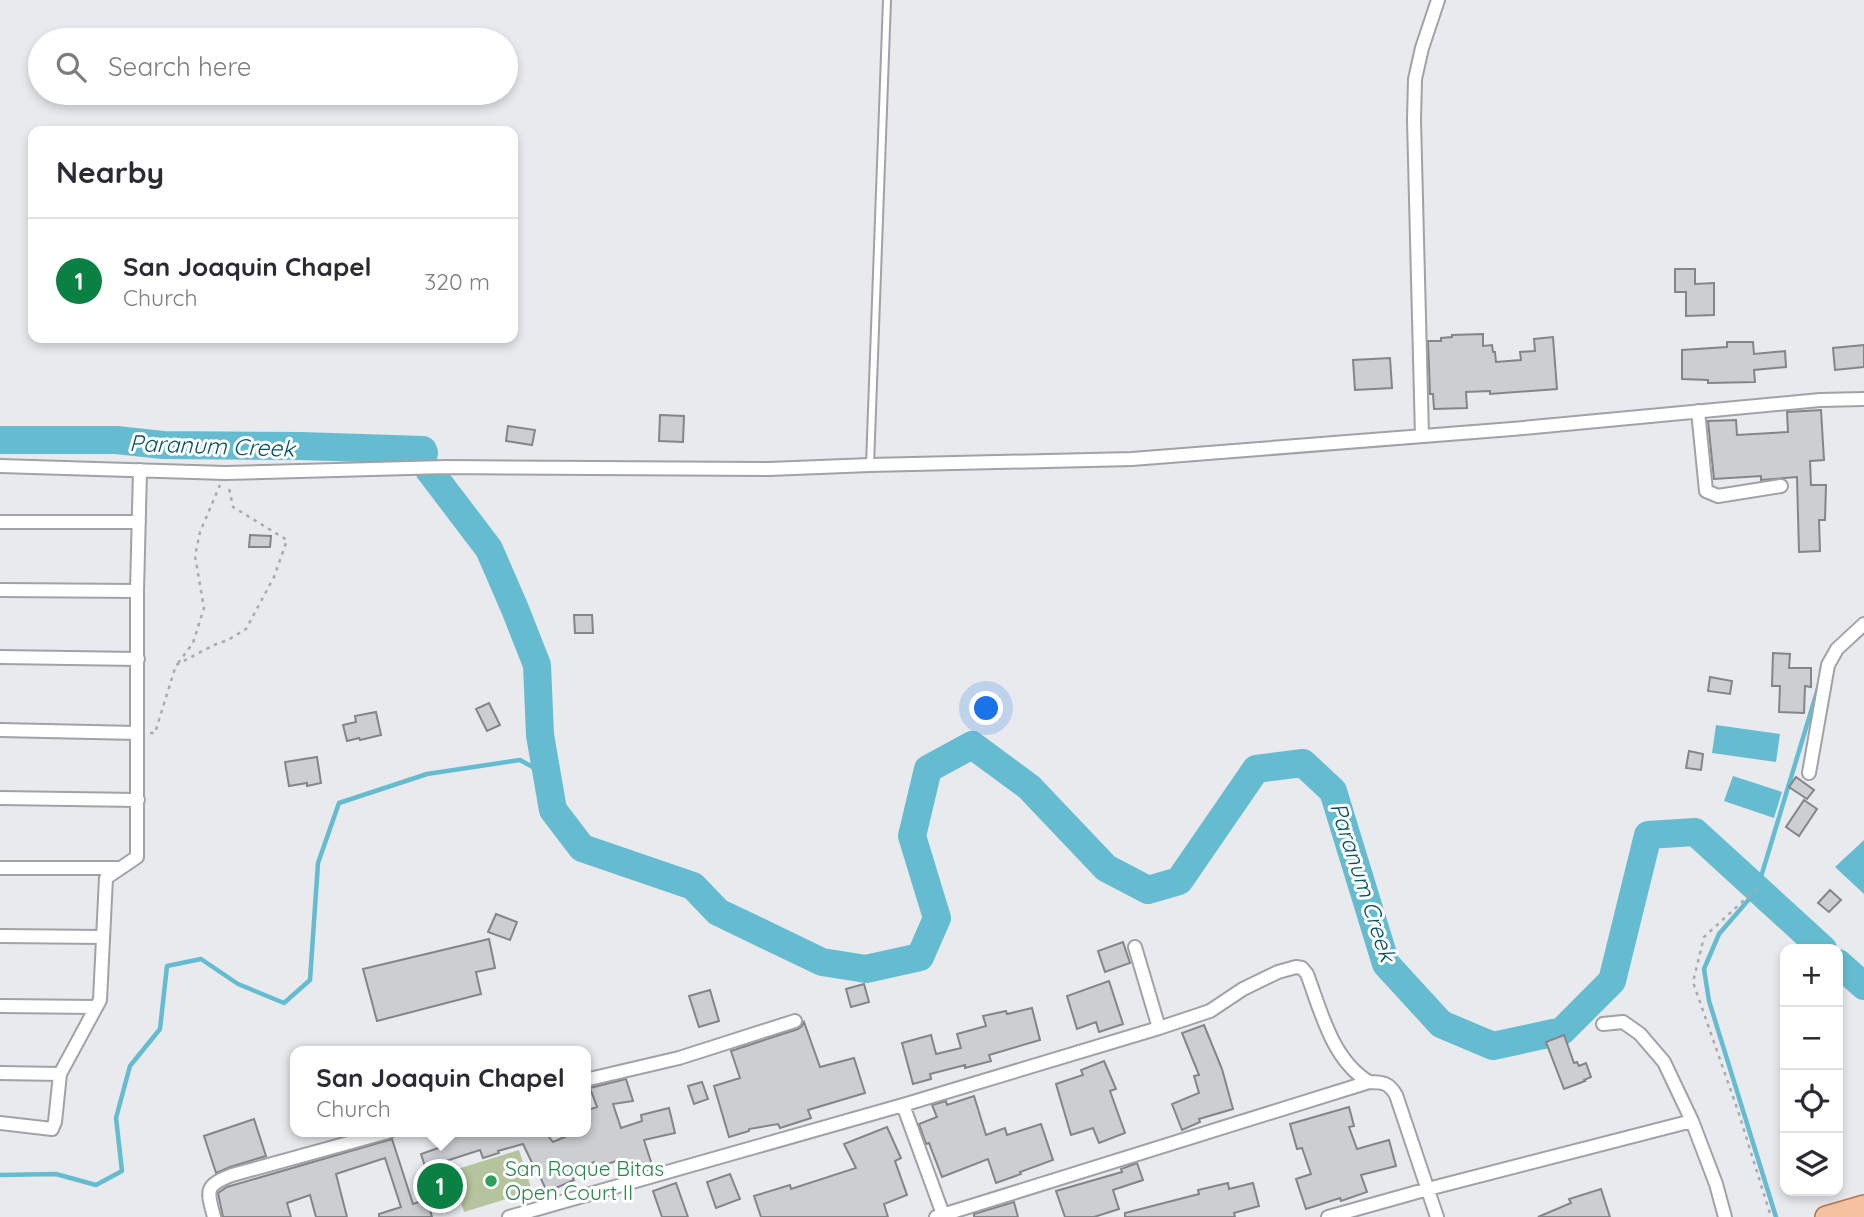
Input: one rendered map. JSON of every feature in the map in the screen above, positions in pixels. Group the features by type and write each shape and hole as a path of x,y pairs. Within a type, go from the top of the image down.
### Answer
{"main road":[{"path":"1826,1217 1864,1206"}],"street":[{"path":"1422,436 1415,79 1438,0"},
{"path":"0,466 225,473 446,467 769,469 1132,459 1512,429 1819,400 1864,399"},
{"path":"1699,411 1706,491 1718,496 1781,485"},
{"path":"0,1123 52,1129 60,1074 100,1000 106,878 137,858 140,470"},
{"path":"0,522 139,522"},
{"path":"0,590 137,591"},
{"path":"1809,773 1828,664 1837,649 1864,624"},
{"path":"0,657 138,659"},
{"path":"0,730 136,733"},
{"path":"0,799 138,800"},
{"path":"0,868 121,868"},
{"path":"0,936 103,937"},
{"path":"1135,947 1159,1028"},
{"path":"509,1217 547,1211 1159,1028 1210,1011 1243,989 1296,967 1302,968 1307,974 1338,1051 1359,1076 1369,1082"},
{"path":"0,1006 96,1007"},
{"path":"591,1079 679,1058 795,1021"},
{"path":"1603,1024 1623,1022 1640,1034 1664,1062 1692,1121 1716,1184 1725,1217"},
{"path":"0,1073 60,1074"},
{"path":"904,1105 941,1216 1369,1082 1383,1082 1390,1085 1396,1095 1437,1217"},
{"path":"1328,1217 1692,1121"},
{"path":"214,1217 209,1189 215,1181 369,1137"}],"lane":[{"path":"870,465 887,0"}],"path":[{"path":"176,665 246,629 274,577 287,540 233,507 225,473"},
{"path":"136,733 155,733 176,665 193,643 204,607 195,556 200,532 225,473"},
{"path":"1756,889 1704,937 1693,982 1771,1217"}],"green space":[{"name":"San Roque Bitas Open Court II","path":"519,1150 532,1191 464,1212 451,1171"}],"water":[{"path":"1716,725 1780,734 1776,762 1712,753"},
{"path":"1733,776 1782,792 1774,818 1724,801"},
{"path":"1864,840 1864,894 1835,867"}],"building":[{"path":"1675,269 1695,269 1695,284 1714,283 1714,315 1686,316 1686,292 1675,292"},
{"path":"1483,334 1483,346 1492,345 1496,362 1521,360 1520,352 1535,351 1534,339 1553,337 1557,389 1490,394 1490,391 1466,392 1467,408 1434,409 1433,394 1430,394 1428,341 1441,341 1441,338 1452,335"},
{"path":"1727,342 1753,342 1754,354 1785,351 1786,367 1754,370 1755,382 1708,383 1708,380 1682,379 1682,350 1727,347"},
{"path":"1864,345 1864,367 1835,370 1833,348"},
{"path":"1390,358 1392,388 1355,390 1353,360"},
{"path":"1821,410 1824,460 1810,461 1811,485 1826,485 1825,520 1819,520 1820,551 1799,552 1797,477 1761,480 1761,476 1714,479 1708,421 1736,420 1737,435 1788,432 1787,412"},
{"path":"660,415 684,416 683,442 659,441"},
{"path":"508,426 535,430 532,445 506,441"},
{"path":"250,535 271,536 270,547 249,547"},
{"path":"574,615 592,615 593,633 575,633"},
{"path":"1773,653 1790,654 1789,668 1811,668 1811,687 1805,686 1804,713 1779,712 1780,686 1772,686"},
{"path":"1710,677 1732,681 1730,694 1708,691"},
{"path":"489,703 500,725 487,731 476,709"},
{"path":"376,712 381,735 347,741 343,725 356,722 355,716"},
{"path":"1689,751 1703,754 1701,770 1686,768"},
{"path":"317,757 321,783 289,786 285,762"},
{"path":"1796,777 1814,790 1807,799 1789,787"},
{"path":"1804,800 1817,809 1799,836 1786,827"},
{"path":"1830,890 1841,900 1829,912 1818,903"},
{"path":"496,914 517,922 510,940 488,932"},
{"path":"489,939 495,968 476,972 481,994 377,1021 363,969"},
{"path":"1123,942 1130,963 1105,972 1098,951"},
{"path":"1109,981 1123,1024 1099,1032 1096,1022 1077,1029 1067,996"},
{"path":"864,984 869,1002 851,1007 846,989"},
{"path":"710,990 719,1021 699,1027 689,996"},
{"path":"1032,1008 1040,1040 989,1055 991,1061 930,1074 931,1079 913,1084 902,1043 931,1035 936,1054 961,1048 957,1034 986,1026 983,1016"},
{"path":"804,1022 820,1067 854,1058 865,1093 808,1110 811,1118 780,1128 778,1124 749,1129 729,1137 714,1086 740,1078 731,1051 798,1029"},
{"path":"1204,1025 1222,1069 1233,1109 1199,1119 1200,1122 1182,1130 1172,1104 1199,1093 1194,1076 1199,1075 1182,1033"},
{"path":"1564,1035 1574,1063 1577,1062 1579,1066 1586,1063 1591,1077 1564,1089 1546,1042"},
{"path":"1104,1061 1116,1089 1110,1091 1125,1133 1099,1143 1093,1128 1071,1135 1056,1084 1083,1075 1081,1070"},
{"path":"626,1079 633,1101 613,1104 621,1128 642,1121 641,1115 669,1108 675,1133 644,1140 652,1165 623,1174 619,1160 596,1168 594,1162 570,1172 574,1180 547,1192 523,1144 483,1158 480,1150 446,1161 447,1166 443,1167 453,1194 436,1200 421,1154 444,1146 441,1137 549,1137 553,1142 564,1137 591,1137 591,1109 597,1107 591,1088"},
{"path":"702,1082 708,1099 694,1104 688,1086"},
{"path":"974,1096 986,1135 1005,1128 1007,1135 1041,1124 1053,1160 996,1183 988,1159 942,1177 919,1124 937,1117 932,1105 946,1101 947,1105"},
{"path":"1349,1107 1354,1126 1349,1127 1357,1149 1389,1140 1396,1166 1361,1175 1367,1192 1306,1209 1296,1179 1311,1174 1302,1148 1297,1149 1290,1124"},
{"path":"254,1119 266,1156 216,1173 204,1136"},
{"path":"887,1127 901,1158 895,1161 907,1195 884,1204 888,1217 761,1217 754,1196 790,1185 791,1189 856,1168 844,1144"},
{"path":"392,1139 413,1204 427,1199 432,1217 379,1217 379,1214 401,1207 385,1158 336,1174 347,1217 316,1217 310,1195 287,1203 291,1217 223,1217 218,1193 227,1187"},
{"path":"1137,1163 1143,1180 1113,1190 1119,1209 1094,1217 1065,1217 1056,1191 1122,1172 1121,1169"},
{"path":"730,1174 740,1199 716,1208 707,1182"},
{"path":"676,1183 688,1217 662,1217 653,1191"},
{"path":"1228,1183 1229,1189 1253,1183 1259,1206 1234,1213 1235,1217 1125,1217 1125,1213 1199,1194 1198,1190"},
{"path":"1601,1189 1610,1217 1538,1217 1571,1203 1569,1199"},
{"path":"1014,1202 1018,1217 974,1217 974,1214"}],"waterway":[{"name":"Paranum Creek","path":"0,440 116,440 163,445 301,446 423,450 424,453"},
{"name":"Paranum Creek","path":"429,470 489,549 515,609 537,665 540,735 553,810 582,848 693,886 718,912 822,962 866,969 920,957 937,918 912,836 928,769 972,745 1029,787 1106,868 1148,890 1179,881 1256,769 1303,763 1333,791 1386,964 1441,1024 1493,1046 1562,1031 1612,981 1648,835 1695,832 1818,944"},
{"path":"1776,1217 1709,1001 1704,969 1719,934 1757,890 1819,685"},
{"path":"0,1175 56,1174 96,1185 122,1171 116,1118 130,1066 160,1029 167,966 201,959 238,984 284,1003 310,980 318,863 339,803 427,774 520,760 547,775"},
{"name":"Paranum Creek","path":"1843,967 1864,986"}],"place":[{"name":"San Roque Bitas Open Court II","path":"491,1181"},
{"name":"San Joaquin Chapel","path":"440,1186"}]}
